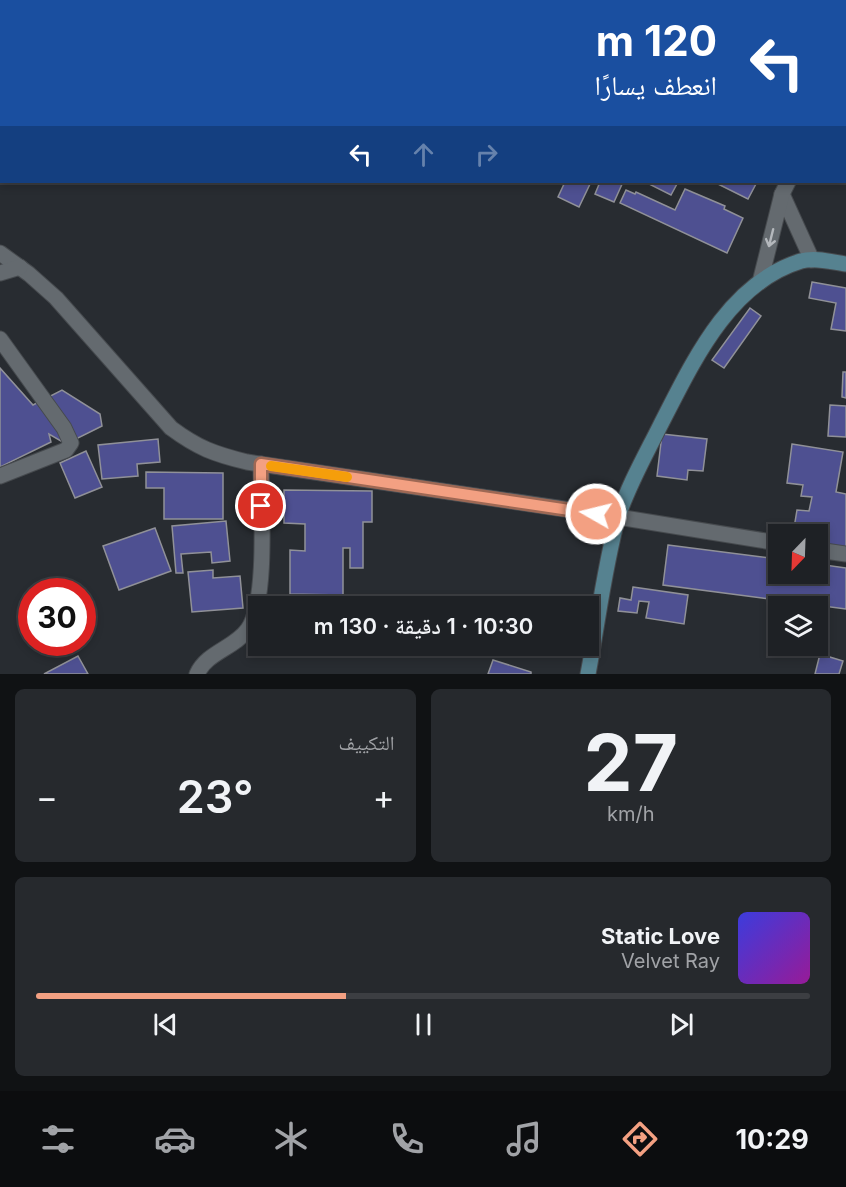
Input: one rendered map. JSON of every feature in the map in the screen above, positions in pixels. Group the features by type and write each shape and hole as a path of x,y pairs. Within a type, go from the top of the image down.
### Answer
{"street":[{"path":"785,188 812,260"},
{"path":"760,282 785,188"},
{"path":"0,253 56,298 171,428 192,443 214,454 261,464 768,541"},
{"path":"588,674 618,517 639,466 682,382 704,345 722,320 760,282 790,265 812,260 846,264"},
{"path":"0,273 20,267"},
{"path":"0,339 64,428 71,443 66,450 0,477"},
{"path":"197,674 204,663 245,633 254,618 260,588 261,464"},
{"path":"828,551 846,554"}],"building":[{"path":"565,183 591,183 579,207 558,197"},
{"path":"600,183 623,183 614,202 595,194"},
{"path":"650,183 677,183 671,195"},
{"path":"716,183 756,183 748,199"},
{"path":"685,189 725,206 724,209 743,218 727,253 620,203 626,190 635,194 636,192 675,210"},
{"path":"812,282 846,288 846,331 831,329 836,303 809,298"},
{"path":"750,308 761,316 724,368 712,360"},
{"path":"0,368 33,405 62,390 100,414 102,426 66,444 49,434 51,442 0,467"},
{"path":"843,372 846,372 846,398 842,397"},
{"path":"830,405 846,406 846,437 828,436"},
{"path":"662,434 707,439 703,471 688,470 687,480 657,476"},
{"path":"158,439 160,462 137,464 138,476 102,479 98,445"},
{"path":"792,444 843,452 836,492 846,494 846,547 828,544 828,524 795,524 797,510 809,511 812,497 801,496 803,485 787,483"},
{"path":"86,451 102,487 75,498 60,463"},
{"path":"146,472 223,473 223,519 164,519 164,488 146,488"},
{"path":"284,490 372,491 372,522 363,522 363,568 350,568 350,548 343,548 343,595 290,594 290,550 305,551 305,524 284,523"},
{"path":"226,521 230,561 212,563 211,552 181,554 183,573 176,573 172,526"},
{"path":"155,528 171,571 119,590 103,546"},
{"path":"668,545 768,558 768,584 828,584 828,565 846,568 846,609 828,607 828,596 768,596 768,599 663,585"},
{"path":"213,570 213,578 240,576 243,608 192,612 188,572"},
{"path":"633,587 688,595 684,624 646,618 649,602 639,601 637,613 618,611 620,598 631,600"},
{"path":"78,656 88,674 44,674"},
{"path":"820,656 843,661 839,674 815,674"},
{"path":"493,660 531,672 531,674 488,674"}],"slow traffic":[{"path":"271,466 347,477"}],"route":[{"path":"261,506 261,464 596,514"}]}
